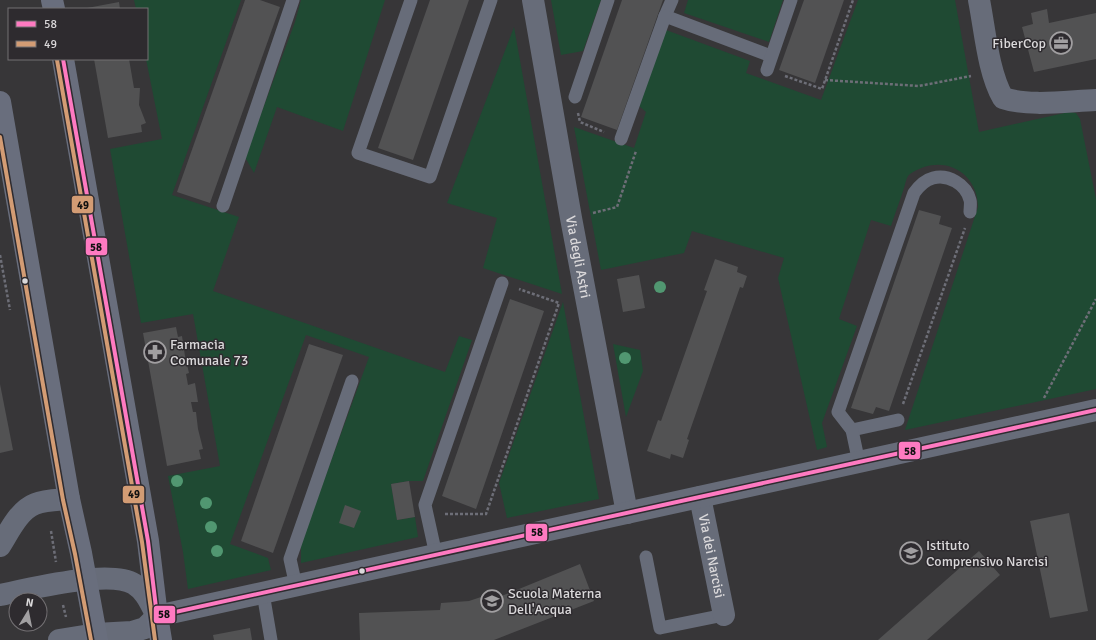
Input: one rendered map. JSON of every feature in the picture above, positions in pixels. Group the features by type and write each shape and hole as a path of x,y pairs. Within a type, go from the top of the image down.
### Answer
{"street":[{"name":"Via degli Astri","path":"533,0 571,218 627,513"},
{"path":"979,0 993,73 997,88 1002,98 1012,102 1028,103 1096,101 1094,111 1096,118"},
{"path":"63,60 146,534 157,616 162,640"},
{"path":"0,102 69,499 96,637"},
{"path":"63,632 96,637 132,632 145,628 157,616 1096,410"},
{"name":"Via dei Narcisi","path":"700,497 724,615"},
{"path":"0,546 21,514 27,509 35,504 69,499"},
{"path":"0,594 85,580 119,580 133,583 142,590 157,616"}],"lane":[{"path":"222,206 292,0"},
{"path":"411,0 358,153 430,177 491,0"},
{"path":"574,97 608,0"},
{"path":"621,139 672,0"},
{"path":"767,70 791,0"},
{"path":"665,16 771,56"},
{"path":"859,463 852,430 838,412 914,193 922,183 933,178 944,177 956,181 964,189 970,200 970,212"},
{"path":"436,555 425,505 502,283"},
{"path":"296,586 290,559 352,381"},
{"path":"852,430 898,420"},
{"path":"646,557 660,628 724,615"},
{"path":"263,593 271,640"}],"path":[{"path":"767,70 822,89 853,0"},
{"path":"825,80 919,86 972,76"},
{"path":"574,97 580,122 638,147 617,207 590,214"},
{"path":"898,420 970,212"},
{"path":"0,255 10,310"},
{"path":"427,514 486,514 559,303 502,283"},
{"path":"1043,401 1096,299"},
{"path":"50,526 57,568"},
{"path":"63,601 63,632"}],"green space":[{"path":"134,0 241,0 172,195 239,217 213,291 445,372 459,336 472,340 423,481 409,481 391,484 397,520 415,517 418,537 301,563 301,543 369,357 306,335 230,544 268,558 271,570 188,589 183,552 168,476 220,466 193,314 141,323 110,149 162,139 146,60 148,60 148,8 136,8"},
{"path":"301,0 385,0 343,131 277,107 254,173 245,157 295,22"},
{"path":"551,0 601,0 583,51 561,55"},
{"path":"688,0 783,0 769,42 684,13"},
{"path":"858,0 955,0 979,132 1069,112 1076,113 1080,119 1096,199 1096,389 905,430 978,207 974,187 969,179 954,168 945,165 924,167 908,176 891,226 871,220 839,319 857,326 822,423 827,447 817,450 778,278 784,258 692,231 684,253 601,270 574,127 634,148 646,112 639,106 666,30 750,61 746,73 821,100"},
{"path":"514,27 562,294 483,268 497,218 447,203"},
{"path":"563,302 599,499 507,518 499,483"},
{"path":"613,344 640,350 643,371 626,417"}],"building":[{"path":"245,0 260,0 280,7 210,203 177,192"},
{"path":"430,0 469,0 413,160 378,148"},
{"path":"622,0 663,0 617,130 581,117"},
{"path":"804,0 844,0 815,83 779,70"},
{"path":"119,2 120,8 87,8"},
{"name":"FiberCop","path":"1047,9 1049,23 1096,13 1096,59 1034,72 1022,27 1033,24 1031,13"},
{"path":"94,60 129,60 134,88 140,88 139,105 146,123 141,125 142,132 108,138"},
{"path":"919,210 941,216 939,224 952,228 889,411 876,407 873,414 851,408"},
{"path":"715,259 738,267 737,272 747,276 743,288 740,287 687,439 689,440 683,458 671,454 670,459 647,451 658,420 661,421 707,291 704,290"},
{"path":"639,275 645,308 623,312 617,279"},
{"path":"510,299 544,311 476,509 442,496"},
{"path":"176,327 178,337 182,336 189,373 186,374 188,385 195,383 198,402 191,402 193,412 196,412 203,449 199,450 201,459 167,466 143,333"},
{"path":"309,344 343,355 273,553 241,541"},
{"path":"0,384 13,450 0,453"},
{"path":"409,481 415,517 397,520 391,484"},
{"path":"345,505 361,511 354,528 339,523"},
{"path":"1069,513 1088,611 1050,618 1030,521"},
{"path":"979,551 1000,575 927,640 878,640"},
{"path":"580,564 594,601 494,640 360,640 359,613 440,610 441,603 469,601 484,596 487,602"},
{"path":"250,628 252,640 214,640 213,635"}],"transit line":[{"name":"49","path":"57,60 142,542 155,640"},
{"name":"58","path":"63,60 148,541 157,616 1096,410"},
{"name":"49","path":"0,137 63,500 91,640"}],"place":[{"name":"FiberCop","path":"1061,43"},
{"name":"Farmacia Comunale 73","path":"155,352"},
{"name":"Istituto Comprensivo Narcisi","path":"911,553"},
{"name":"Scuola Materna Dell'Acqua","path":"492,601"}]}
